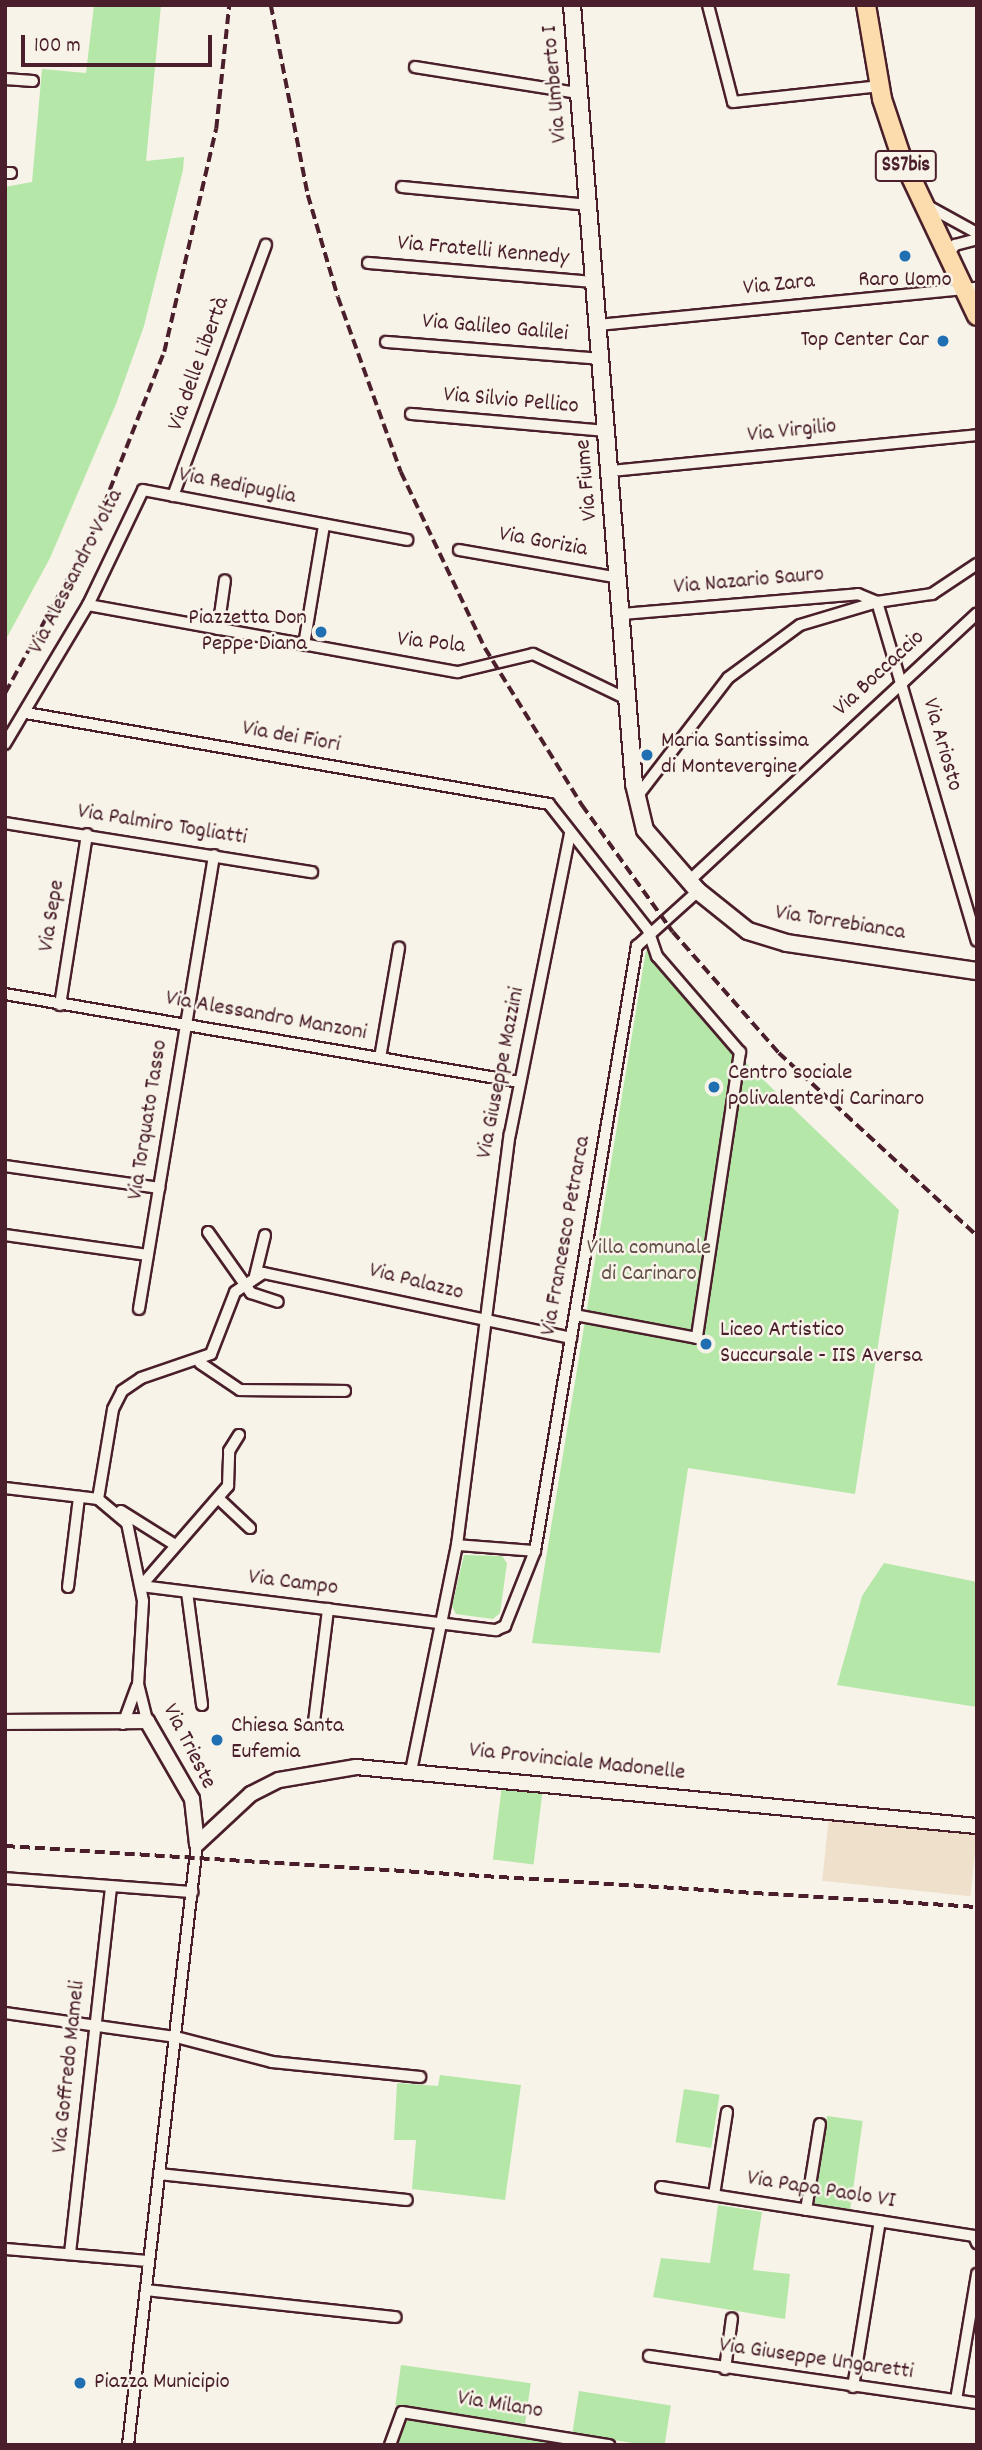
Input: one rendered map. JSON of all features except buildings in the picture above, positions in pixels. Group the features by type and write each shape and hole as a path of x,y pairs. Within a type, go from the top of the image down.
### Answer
{"main road":[{"name":"Via Umberto I","path":"572,5 584,159"},
{"name":"SS7bis","path":"866,5 880,86 923,203 947,256 970,289 977,316"},
{"name":"Via Fiume","path":"584,159 636,798"},
{"name":"Via Torrebianca","path":"636,798 645,830 694,886 748,931 787,943 977,971"}],"street":[{"path":"708,5 733,102 880,86"},
{"path":"415,67 578,93"},
{"path":"5,79 33,80"},
{"path":"402,187 589,205"},
{"path":"923,203 977,233"},
{"path":"947,256 955,245 977,239"},
{"name":"Via delle Libertà","path":"173,496 266,245"},
{"name":"Via Fratelli Kennedy","path":"368,263 594,282"},
{"name":"Via Zara","path":"598,325 970,289"},
{"name":"Via Galileo Galilei","path":"386,342 600,359"},
{"name":"Via Silvio Pellico","path":"411,414 607,431"},
{"name":"Via Virgilio","path":"611,471 977,435"},
{"name":"Via Redipuglia","path":"143,491 407,540"},
{"name":"Via Alessandro Volta","path":"5,744 26,713 88,605 143,491"},
{"name":"Via Redipuglia","path":"304,645 324,525"},
{"name":"Via Gorizia","path":"459,550 620,578"},
{"path":"636,798 728,678 800,625 877,602 932,594 977,564"},
{"path":"218,629 225,580"},
{"name":"Via Nazario Sauro","path":"622,614 858,594 877,602"},
{"name":"Via Ariosto","path":"877,602 977,942"},
{"name":"Via Pola","path":"88,605 458,673 533,654 629,700"},
{"name":"Via Boccaccio","path":"648,930 901,683 977,613"},
{"name":"Via dei Fiori","path":"26,713 549,804 570,834"},
{"name":"Via Palmiro Togliatti","path":"5,823 312,872"},
{"name":"Via Sepe","path":"60,1004 87,834"},
{"path":"570,834 648,930 657,956 740,1052 697,1338 575,1315"},
{"name":"Via Giuseppe Mazzini","path":"411,1771 457,1545 483,1320 520,1082 570,834"},
{"name":"Via Torquato Tasso","path":"139,1309 214,855"},
{"name":"Via Francesco Petrarca","path":"440,1624 505,1626 535,1551 637,946 648,930"},
{"path":"380,1058 399,948"},
{"name":"Via Alessandro Manzoni","path":"5,994 520,1082"},
{"path":"5,1166 159,1188"},
{"path":"208,1232 250,1279 278,1302"},
{"path":"98,1499 113,1409 122,1391 141,1378 200,1363 211,1354 250,1279 265,1235"},
{"path":"5,1236 148,1255"},
{"name":"Via Palazzo","path":"250,1279 285,1274 571,1338"},
{"path":"200,1363 240,1390 345,1391"},
{"path":"141,1586 228,1486 229,1451 240,1435"},
{"path":"5,1488 98,1499 174,1545"},
{"path":"68,1587 79,1497"},
{"path":"218,1498 250,1528"},
{"name":"Via Trieste","path":"113,1506 127,1523 141,1586 138,1684 147,1721 192,1799 197,1844"},
{"path":"457,1545 535,1551"},
{"name":"Via Campo","path":"141,1586 440,1624"},
{"path":"187,1592 201,1705"},
{"path":"314,1722 328,1609"},
{"path":"123,1724 138,1684"},
{"path":"5,1722 123,1724 147,1721"},
{"name":"Via Provinciale Madonelle","path":"197,1844 251,1794 279,1780 356,1767 977,1826"},
{"path":"128,2445 197,1844"},
{"path":"5,1878 192,1892"},
{"name":"Via Goffredo Mameli","path":"70,2253 111,1886"},
{"path":"5,2013 176,2037 272,2062 421,2077"},
{"path":"714,2195 727,2112"},
{"path":"806,2210 820,2124"},
{"path":"159,2174 407,2200"},
{"name":"Via Papa Paolo VI","path":"661,2187 880,2221 975,2240"},
{"path":"853,2387 880,2221"},
{"path":"5,2249 149,2261"},
{"path":"956,2400 977,2274"},
{"path":"146,2290 396,2317"},
{"path":"725,2369 732,2318"},
{"name":"Via Giuseppe Ungaretti","path":"649,2356 977,2403"},
{"name":"Via Milano","path":"390,2445 391,2427 402,2412 609,2445"}],"shaded area":[{"path":"829,1816 977,1832 970,1896 822,1881"}],"green space":[{"path":"94,5 161,5 146,161 184,157 183,170 144,326 116,404 50,558 5,641 5,187 32,182 42,69 86,73"},
{"name":"Villa comunale di Carinaro","path":"646,950 750,1067 899,1210 855,1494 688,1468 660,1653 532,1643"},
{"path":"464,1555 502,1556 507,1563 500,1613 493,1619 456,1614 452,1606"},
{"path":"884,1563 977,1582 977,1707 837,1685 862,1596"},
{"path":"502,1785 543,1790 534,1864 493,1859"},
{"path":"440,2075 521,2085 505,2200 412,2189 416,2140 394,2140 397,2083 438,2086"},
{"path":"684,2089 720,2095 711,2148 676,2142"},
{"path":"827,2116 863,2121 850,2209 815,2204"},
{"path":"718,2205 762,2212 753,2270 790,2274 785,2319 653,2297 661,2258 710,2263"},
{"path":"401,2365 531,2383 525,2424 395,2406"},
{"path":"579,2391 671,2406 665,2445 645,2445 572,2433"},
{"path":"406,2417 583,2445 395,2445"}],"railway":[{"path":"5,693 93,532 164,352 216,129 229,5"},
{"path":"271,5 308,195 338,297 401,472 485,648 582,805 673,932 779,1053 977,1236"},
{"path":"5,1846 977,1907"}],"place":[{"name":"Raro Uomo","path":"905,256"},
{"name":"Top Center Car","path":"943,341"},
{"name":"Piazzetta Don Peppe Diana","path":"321,632"},
{"name":"Maria Santissima di Montevergine","path":"647,755"},
{"name":"Centro sociale polivalente di Carinaro","path":"714,1087"},
{"name":"Liceo Artistico Succursale - IIS Aversa","path":"706,1344"},
{"name":"Chiesa Santa Eufemia","path":"217,1740"},
{"name":"Piazza Municipio","path":"80,2383"}]}
